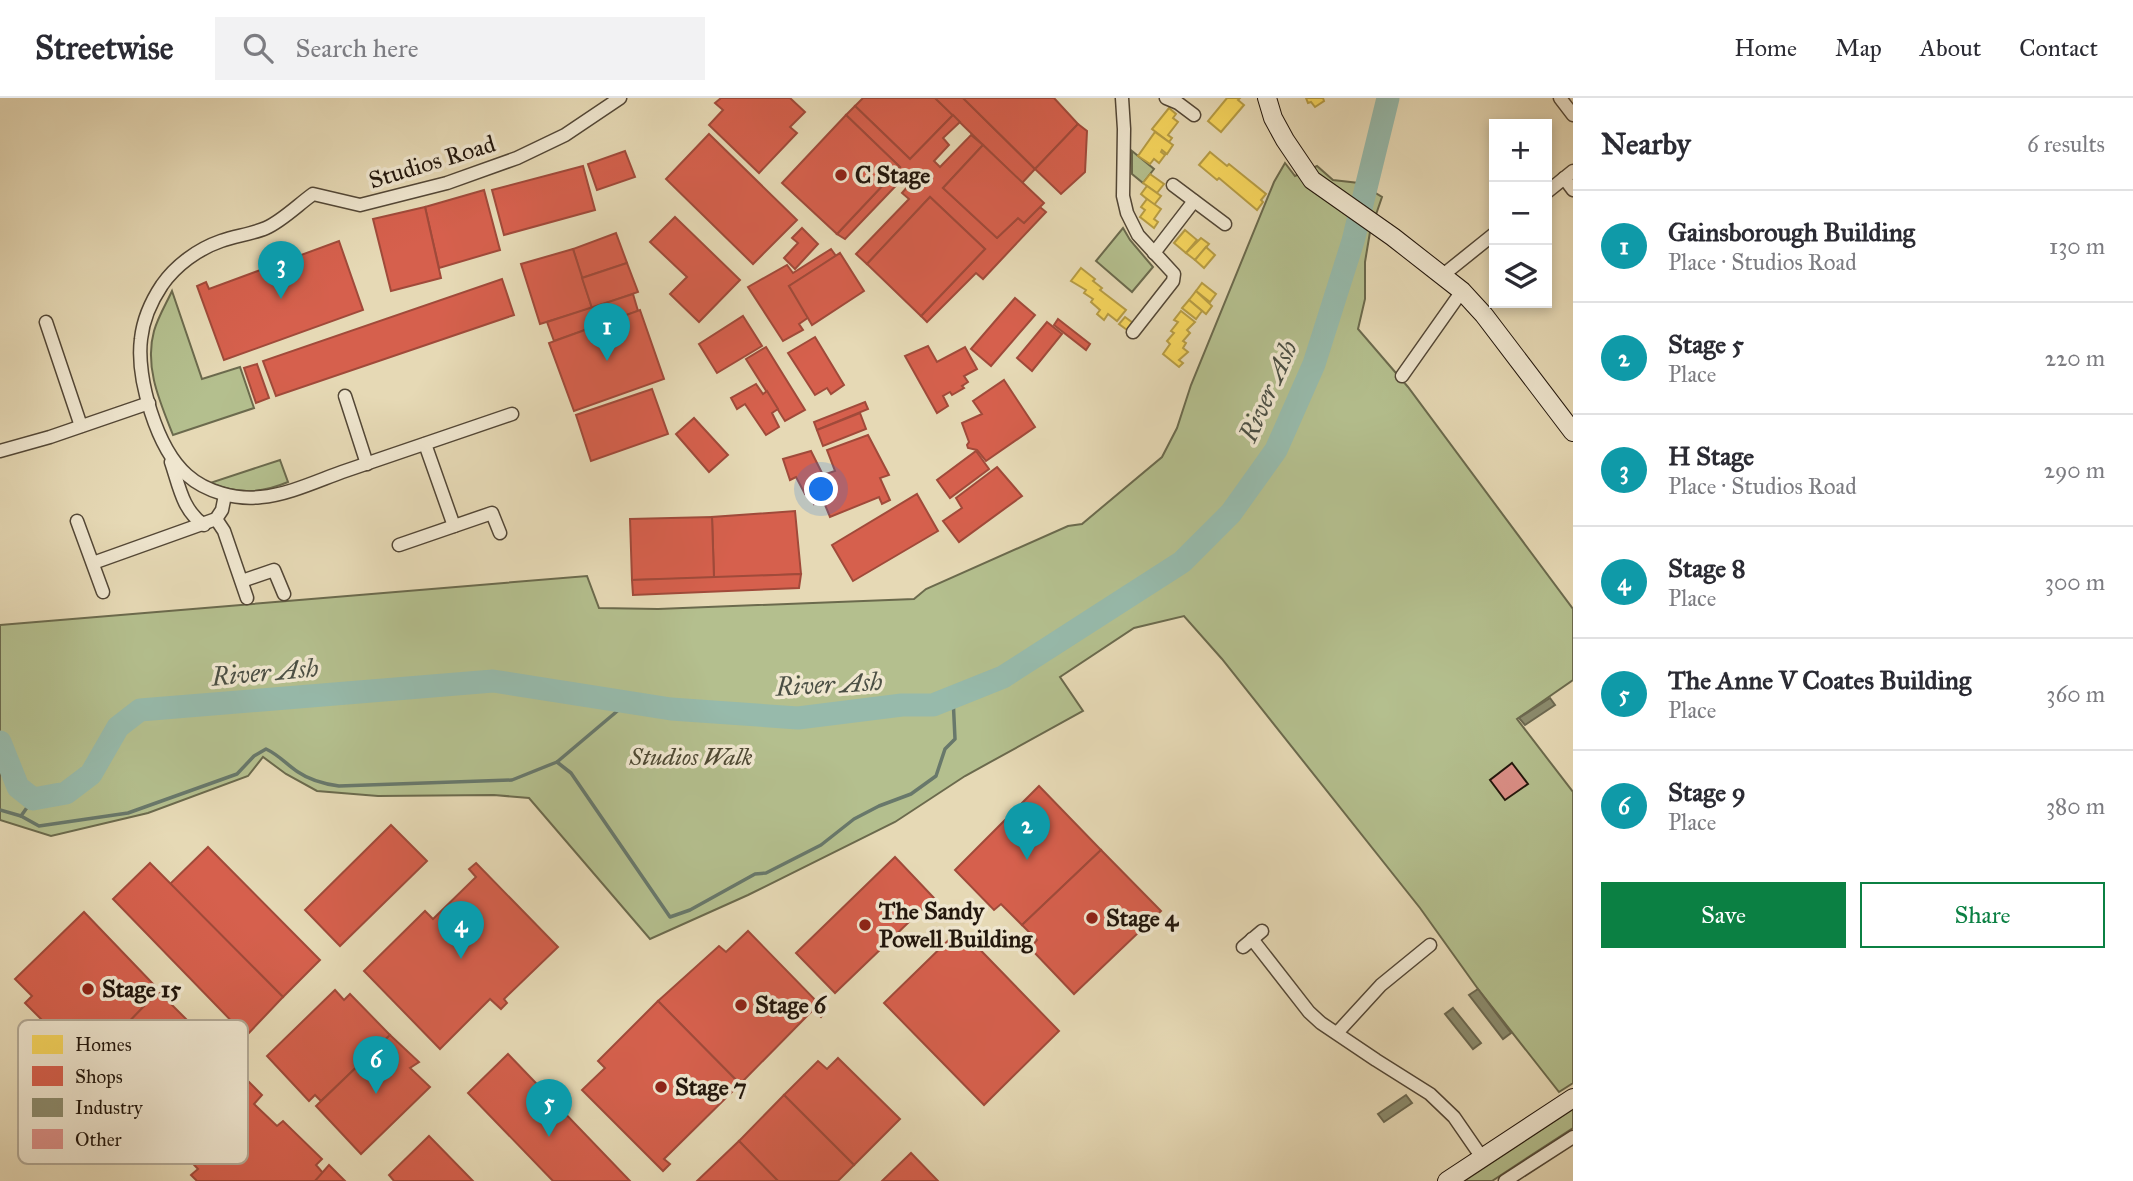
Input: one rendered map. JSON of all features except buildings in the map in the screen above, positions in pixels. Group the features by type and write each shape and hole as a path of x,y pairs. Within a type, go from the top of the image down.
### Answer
{"street":[{"name":"Studios Road","path":"512,414 298,487 262,497 225,495 187,476 168,453 149,403 142,369 141,339 149,309 168,277 197,252 220,241 267,228 313,194 359,205 459,179 517,158 565,135 620,98"},
{"path":"1123,98 1123,196 1127,213 1138,235 1171,271 1174,278 1133,332"},
{"path":"1166,98 1194,115"},
{"path":"1267,98 1273,118 1291,152 1312,180 1393,237 1462,291 1484,315 1573,432"},
{"path":"1560,98 1573,115"},
{"path":"1552,188 1569,175 1573,190"},
{"path":"1173,185 1225,224"},
{"path":"1154,253 1194,201"},
{"path":"1443,275 1489,238"},
{"path":"1402,376 1462,291"},
{"path":"46,322 81,426"},
{"path":"345,396 367,464"},
{"path":"0,451 50,438 149,403"},
{"path":"425,444 454,526"},
{"path":"168,453 184,501 193,517 204,525"},
{"path":"93,563 216,519 222,510 225,495"},
{"path":"399,545 492,513 500,533"},
{"path":"216,519 224,531 247,598"},
{"path":"77,521 103,592"},
{"path":"242,581 274,570 284,594"},
{"path":"1252,939 1309,1012 1321,1023 1430,1094 1454,1117 1483,1159"},
{"path":"1337,1033 1381,985 1430,945"},
{"path":"1447,1181 1573,1098"},
{"path":"1505,1181 1573,1137"}],"green space":[{"path":"1132,151 1154,169 1143,183 1132,174"},
{"name":"Studios Walk","path":"1285,163 1295,176 1317,166 1333,180 1359,183 1382,197 1370,232 1365,262 1365,299 1358,329 1408,387 1573,609 1573,680 1517,719 1573,792 1573,1083 1559,1092 1478,989 1420,908 1222,659 1184,616 1134,628 1060,677 1083,711 965,776 895,822 748,895 650,939 529,798 494,795 378,796 317,791 286,774 263,757 248,776 148,813 51,836 0,820 0,625 587,576 599,608 658,609 914,599 926,589 1068,526 1082,524 1162,457 1177,428 1191,385 1274,182"},
{"path":"1123,228 1153,267 1132,292 1096,261"},
{"path":"172,291 202,379 240,367 254,408 173,435 155,384 151,358 154,331"},
{"path":"280,460 288,482 278,486 249,491 210,483"},
{"path":"1573,1109 1573,1128 1492,1181 1464,1181"}],"waterway":[{"name":"River Ash","path":"0,742 18,787 33,799 66,793 91,774 118,727 140,710 493,681 671,709 798,718 902,705 933,705 1003,677 1182,562 1231,513 1276,450 1314,364 1353,241 1388,98"},
{"path":"557,762 571,773 670,917 690,910 755,874 766,873 821,845 854,819 911,794 936,776 945,749 955,739 953,697"},
{"path":"0,810 21,816 39,826 128,813 237,774 254,756 266,749 308,778 339,786 512,780 557,762 628,702"},
{"path":"21,816 33,799"}],"place":[{"name":"C Stage","path":"841,175"},
{"name":"H Stage","path":"281,299"},
{"name":"Gainsborough Building","path":"607,361"},
{"name":"Stage 5","path":"1027,860"},
{"name":"Stage 4","path":"1092,918"},
{"name":"The Sandy Powell Building","path":"865,925"},
{"name":"Stage 8","path":"461,959"},
{"name":"Stage 15","path":"88,989"},
{"name":"Stage 6","path":"741,1005"},
{"name":"Stage 7","path":"661,1087"},
{"name":"Stage 9","path":"376,1094"},
{"name":"The Anne V Coates Building","path":"549,1137"}]}
